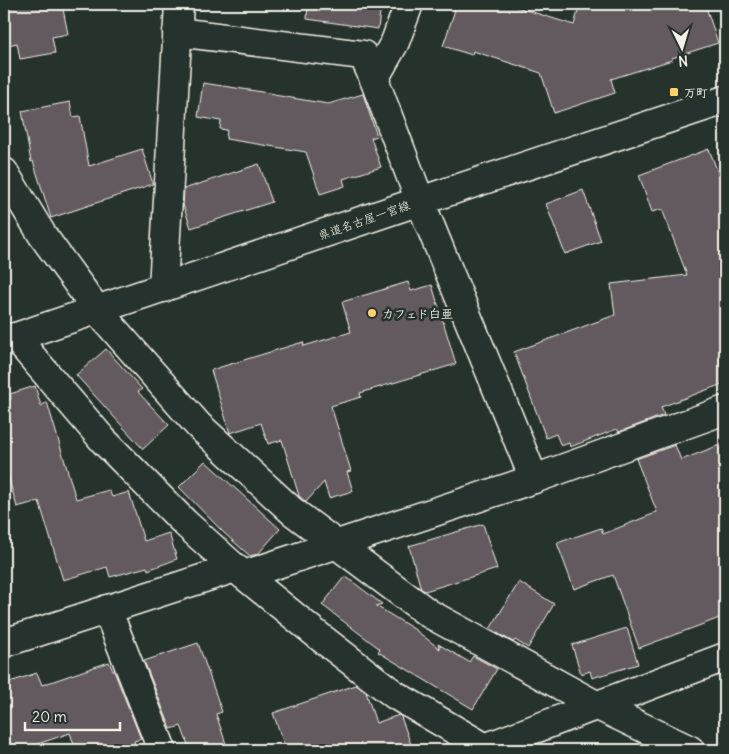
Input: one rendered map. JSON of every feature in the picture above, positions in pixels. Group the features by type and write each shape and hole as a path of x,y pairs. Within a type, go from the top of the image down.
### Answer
{"street":[{"path":"163,288 178,4"},
{"path":"374,79 395,42 409,4"},
{"path":"177,32 363,55 374,79 420,201 534,479"},
{"name":"県道名古屋一宮線","path":"10,339 725,100"},
{"path":"4,172 43,236 96,310 198,425 292,511 428,613 596,705 690,750"},
{"path":"10,339 103,440 185,523 239,572 395,695 484,750 596,705 725,657"},
{"path":"4,643 108,609 338,545 534,479 725,410"},
{"path":"108,609 162,750"}],"building":[{"path":"4,4 62,4 68,34 52,37 55,53 20,59 17,43 4,46"},
{"path":"308,4 381,4 378,29 307,19"},
{"path":"457,4 507,4 574,25 580,4 705,4 718,43 611,79 615,93 554,113 541,73 473,51 472,55 443,46"},
{"path":"203,83 328,104 363,94 377,136 371,138 381,167 343,179 345,186 320,194 306,152 226,139 227,130 220,129 221,121 198,117"},
{"path":"70,102 73,117 80,116 89,166 142,149 153,184 51,218 33,161 31,162 22,111"},
{"path":"709,149 725,191 725,383 661,407 664,415 619,432 617,429 570,447 569,443 561,446 556,434 546,438 514,352 615,315 611,284 687,275 662,209 652,212 639,175"},
{"path":"259,164 272,202 191,228 183,205 184,189"},
{"path":"583,190 601,241 565,254 546,204"},
{"path":"408,282 411,291 432,285 456,364 360,393 361,397 331,406 351,471 347,472 353,491 329,498 324,482 306,502 299,496 282,440 268,444 261,423 230,433 211,370 303,342 304,346 351,332 342,302"},
{"path":"106,349 142,389 138,392 169,425 143,449 76,375"},
{"path":"35,386 41,406 47,402 76,499 109,490 112,497 129,492 144,541 169,533 177,559 148,570 147,567 110,577 107,567 63,580 39,501 17,507 8,476 4,477 4,401 11,399 10,394"},
{"path":"725,443 725,616 639,648 613,575 574,589 557,543 601,528 603,534 657,512 636,459 675,445 681,460"},
{"path":"205,461 280,529 258,554 250,556 224,533 179,487"},
{"path":"483,524 497,569 425,591 421,589 409,546"},
{"path":"345,576 382,604 376,606 414,629 440,649 438,644 469,662 473,656 497,669 473,709 378,652 380,649 322,605"},
{"path":"519,582 554,604 528,648 490,629"},
{"path":"627,628 638,664 592,678 590,671 581,674 572,645"},
{"path":"198,643 222,712 216,714 228,750 190,750 181,726 171,729 144,661"},
{"path":"109,662 141,739 134,741 135,744 116,750 76,750 70,733 20,750 4,750 4,684 37,673 42,685"},
{"path":"356,685 366,692 376,723 399,715 401,717 413,750 286,750 273,713"}],"place":[{"name":"万町","path":"674,92"},
{"name":"カフェド白亜","path":"372,313"}]}
